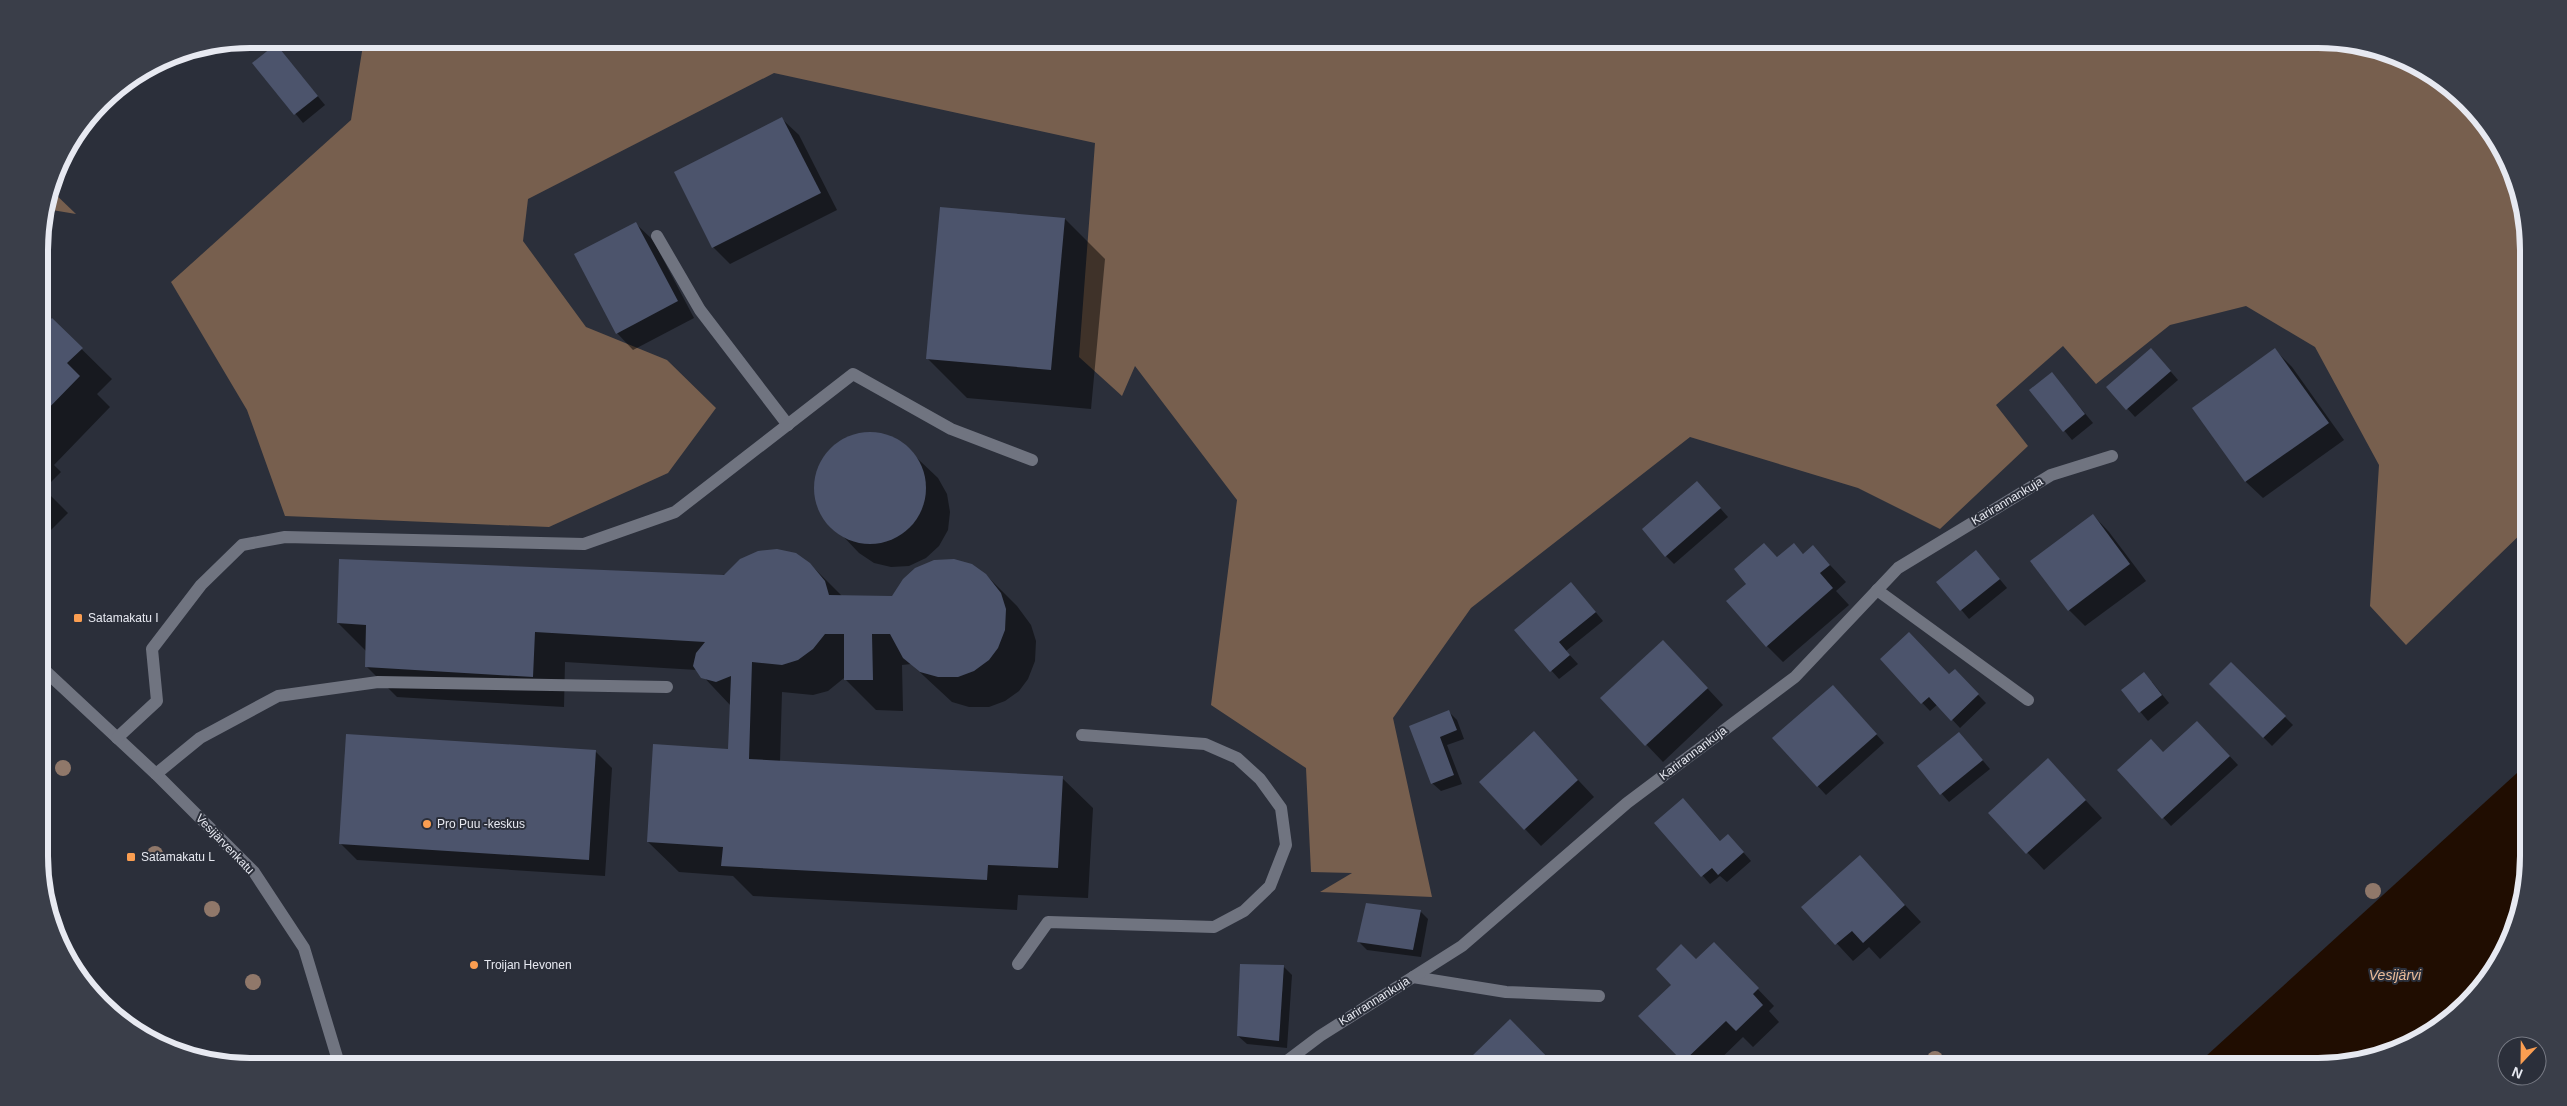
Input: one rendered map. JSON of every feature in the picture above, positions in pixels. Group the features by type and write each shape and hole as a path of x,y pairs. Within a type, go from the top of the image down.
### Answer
{"street":[{"path":"657,236 700,310 788,425"},
{"path":"117,738 157,701 152,649 201,585 242,545 285,537 584,544 675,512 853,374 951,429 1032,460"},
{"name":"Karirannankuja","path":"1291,1058 1320,1036 1462,946 1627,803 1795,677 1898,568 2051,475 2112,456"},
{"path":"1877,590 2028,700"},
{"name":"Vesijärvenkatu","path":"48,673 156,774 254,872 304,948 337,1058"},
{"path":"156,774 200,738 278,696 378,682 667,687"},
{"path":"1018,964 1048,922 1214,927 1244,912 1270,886 1286,845 1281,808 1260,779 1237,758 1205,744 1082,735"},
{"path":"1414,977 1506,992 1599,996"}],"shaded area":[{"path":"363,48 2331,48 2357,51 2407,68 2451,98 2469,116 2485,137 2499,160 2509,185 2516,210 2520,250 2520,535 2406,645 2370,606 2379,465 2315,347 2246,306 2170,325 2096,384 2063,346 1996,405 2028,446 1940,529 1858,488 1690,437 1471,608 1393,718 1432,897 1320,892 1352,873 1311,872 1306,768 1211,705 1237,500 1135,366 1122,396 1079,357 1095,143 774,73 528,199 523,241 586,327 667,360 716,408 668,473 549,527 285,516 247,410 171,282 351,120"},
{"path":"55,194 76,214 51,210"}],"water":[{"name":"Vesijärvi","path":"2520,770 2520,856 2518,883 2513,909 2499,946 2485,969 2469,990 2451,1008 2407,1038 2357,1055 2331,1058 2204,1058"}],"building":[{"path":"271,48 279,48 318,96 294,115 252,63"},
{"path":"782,117 821,193 712,248 674,172"},
{"path":"940,207 1065,218 1051,370 926,359"},
{"path":"636,222 678,301 616,334 574,254"},
{"path":"52,318 83,348 67,363 80,376 48,409 48,322"},
{"path":"2151,348 2171,371 2126,410 2106,387"},
{"path":"2275,348 2329,423 2245,482 2192,408"},
{"path":"2052,372 2085,414 2063,432 2029,390"},
{"path":"870,432 891,436 909,449 922,467 926,488 922,509 909,527 891,540 870,544 849,540 831,527 818,509 814,488 818,467 831,449 849,436"},
{"path":"1697,481 1721,508 1665,557 1642,529"},
{"path":"2093,514 2130,564 2068,611 2030,561"},
{"path":"1764,543 1777,557 1794,543 1803,554 1813,545 1830,565 1820,573 1833,588 1766,647 1726,601 1746,584 1734,569"},
{"path":"777,549 796,553 810,563 825,581 829,595 892,596 903,579 915,568 934,560 954,559 972,564 986,574 1001,593 1006,609 1005,630 998,648 989,660 974,671 958,677 938,677 920,672 903,658 890,634 872,634 873,680 844,680 844,634 825,634 813,649 798,660 782,665 752,662 749,759 1063,776 1058,868 988,865 987,880 721,866 723,847 647,842 653,744 728,749 731,676 716,682 701,678 693,666 696,653 705,642 535,632 533,677 365,667 366,625 337,623 339,559 724,575 740,559 758,551"},
{"path":"1976,550 2000,579 1960,611 1936,582"},
{"path":"1571,582 1596,612 1559,642 1570,655 1550,672 1514,630"},
{"path":"1909,632 1949,674 1955,669 1979,694 1951,721 1929,697 1921,704 1880,659"},
{"path":"1663,640 1708,688 1645,746 1600,698"},
{"path":"2231,662 2286,716 2263,738 2209,684"},
{"path":"2144,672 2162,695 2139,713 2121,690"},
{"path":"1833,685 1877,734 1817,787 1772,738"},
{"path":"1449,710 1457,730 1440,737 1454,775 1431,784 1409,726"},
{"path":"2197,721 2230,756 2162,819 2117,770 2151,739 2163,752"},
{"path":"1534,731 1578,780 1524,830 1479,782"},
{"path":"1959,732 1983,760 1940,795 1917,766"},
{"path":"346,734 596,750 589,860 339,844"},
{"path":"2048,758 2086,800 2026,854 1988,813"},
{"path":"1683,798 1720,841 1728,834 1744,852 1718,875 1712,868 1701,877 1654,823"},
{"path":"1860,855 1905,905 1863,943 1852,931 1835,945 1801,907"},
{"path":"1366,903 1421,910 1413,950 1357,942"},
{"path":"1714,942 1759,988 1753,994 1763,1005 1736,1031 1726,1021 1687,1058 1679,1058 1638,1016 1671,985 1656,969 1681,944 1696,959"},
{"path":"1240,964 1284,965 1279,1041 1237,1036"},
{"path":"1510,1019 1548,1058 1470,1058"}],"place":[{"name":"Satamakatu I","path":"78,618"},
{"name":"Pro Puu -keskus","path":"427,824"},
{"name":"Satamakatu L","path":"131,857"},
{"name":"Troijan Hevonen","path":"474,965"}]}
